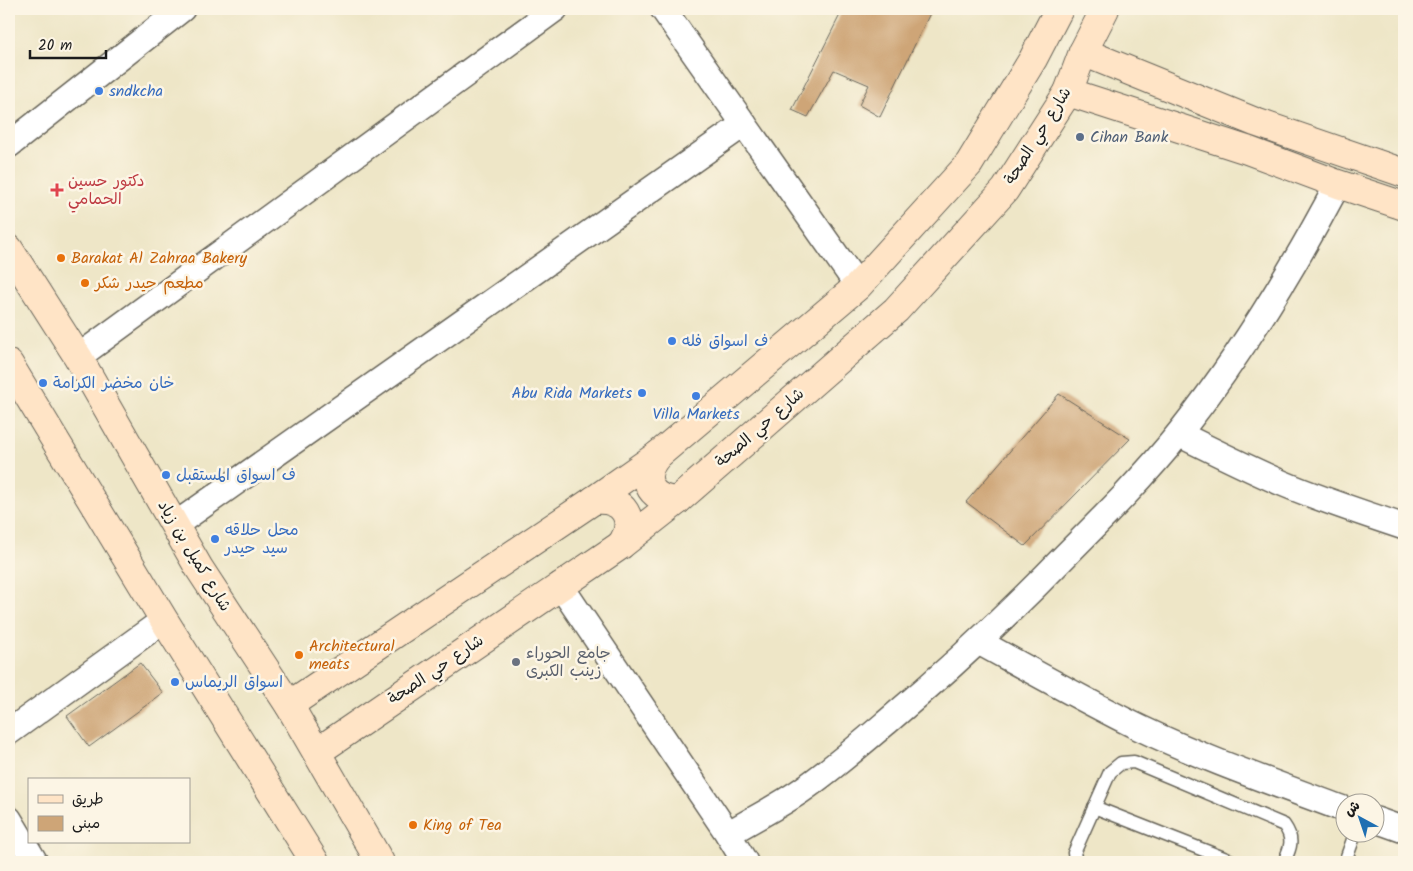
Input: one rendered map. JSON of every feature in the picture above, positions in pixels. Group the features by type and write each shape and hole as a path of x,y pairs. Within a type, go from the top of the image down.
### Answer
{"main road":[{"path":"677,501 666,500 656,495 649,486 648,474 650,463 858,286 970,164 1033,59 1059,9"},
{"name":"شارع حي الصحة","path":"317,752 621,545 677,501 896,310 1005,190 1068,92 1083,52 1105,9"},
{"path":"1083,52 1292,136 1404,173"},
{"path":"1068,92 1280,161 1338,184 1404,206"},
{"path":"1247,150 1253,148 1260,138 1259,126 1255,122"},
{"path":"1280,161 1276,156 1277,144 1286,136 1292,136"},
{"name":"شارع كميل بن زياد","path":"9,249 78,357 199,568 289,705 380,862"},
{"path":"9,364 164,620 315,862"},
{"path":"289,705 658,455"},
{"path":"594,500 605,499 614,502 622,508 628,517 628,532 621,545"}],"street":[{"path":"78,357 555,9"},
{"path":"663,9 858,286"},
{"path":"9,145 176,10"},
{"path":"175,525 744,124"},
{"path":"728,834 802,790 862,743 979,642 1082,540 1179,434 1223,375 1264,314 1302,252 1338,184"},
{"path":"1179,434 1282,483 1335,504 1404,527"},
{"path":"560,585 745,862"},
{"path":"9,732 164,620"},
{"path":"979,642 1085,700 1142,728 1199,754 1336,806"},
{"path":"9,819 35,862"},
{"path":"1386,824 1404,830"}],"lane":[{"path":"1076,862 1074,853 1110,772 1121,763 1134,762 1284,825 1290,832 1291,846 1284,862"},
{"path":"1094,807 1234,862"},
{"path":"1345,862 1351,844"}],"building":[{"path":"843,9 932,9 880,117 859,105 869,85 834,70 808,117 792,110"},
{"path":"1059,394 1130,439 1025,546 966,502"},
{"path":"140,663 163,693 89,747 67,716"}],"place":[{"name":"sndkcha","path":"99,91"},
{"name":"Cihan Bank","path":"1080,137"},
{"name":"دكتور حسين الحمامي","path":"57,190"},
{"name":"Barakat Al Zahraa Bakery","path":"61,258"},
{"name":"مطعم حيدر شكر","path":"85,283"},
{"name":"ف اسواق فله","path":"672,341"},
{"name":"خان مخضر الكرامة","path":"43,383"},
{"name":"Abu Rida Markets","path":"642,393"},
{"name":"Villa Markets","path":"696,396"},
{"name":"ف اسواق المستقبل","path":"166,475"},
{"name":"محل حلاقه سيد حيدر","path":"215,539"},
{"name":"Architectural meats","path":"299,655"},
{"name":"جامع الحوراء زينب الكبرى","path":"516,662"},
{"name":"اسواق الريماس","path":"175,682"},
{"name":"King of Tea","path":"413,825"}]}
